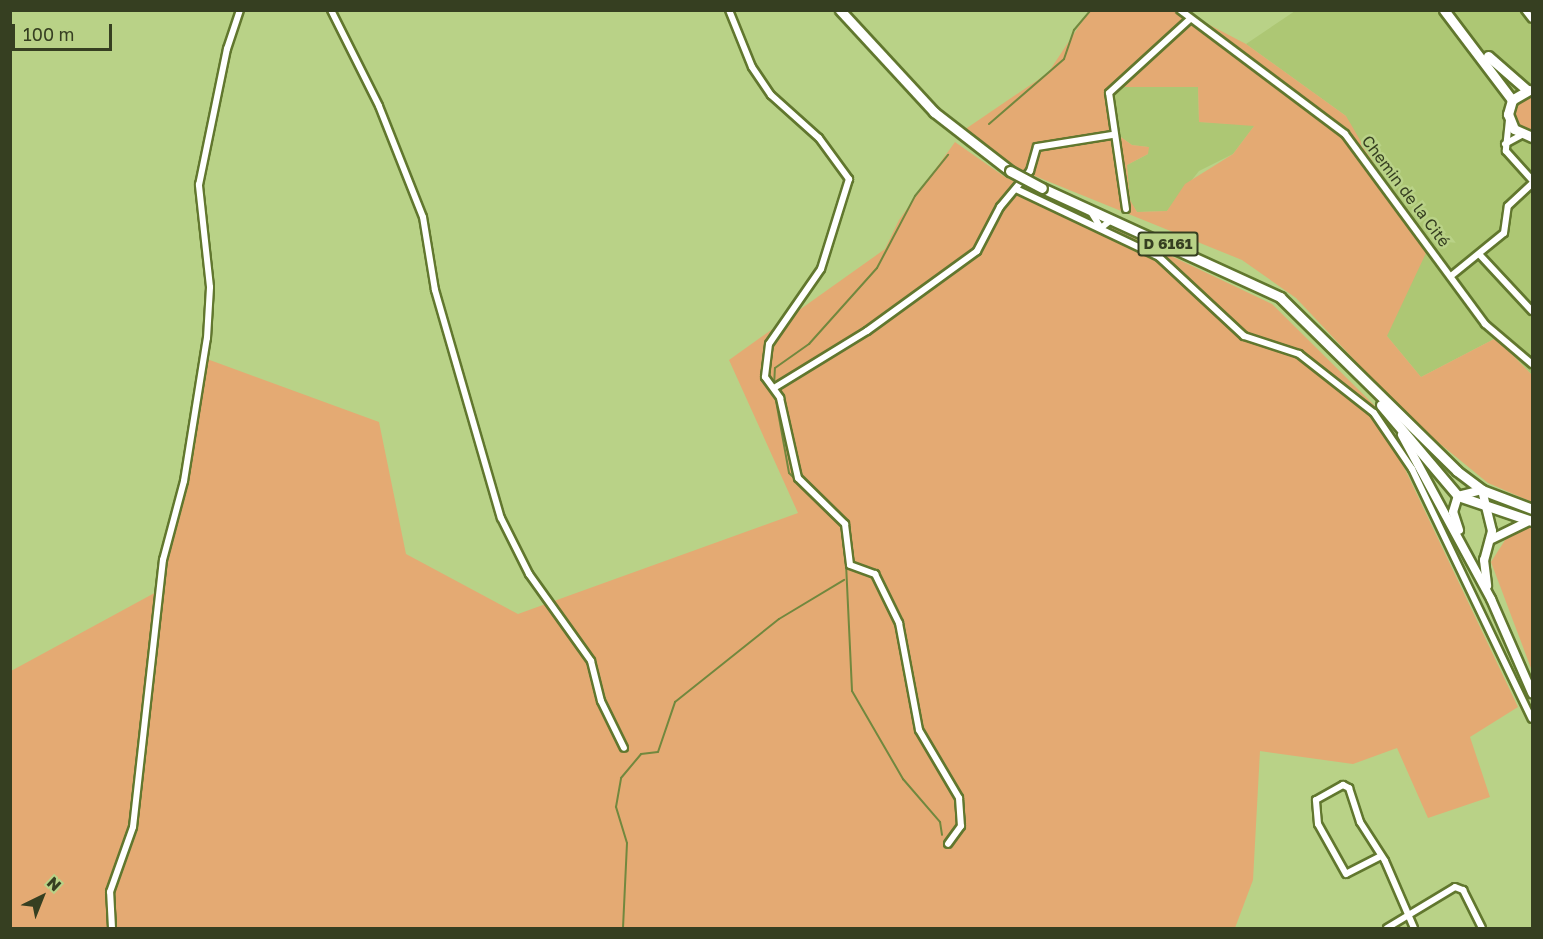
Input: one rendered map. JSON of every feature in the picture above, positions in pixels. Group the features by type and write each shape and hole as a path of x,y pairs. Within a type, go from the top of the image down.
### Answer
{"main road":[{"name":"D 6161","path":"840,10 934,112 1010,171 1042,188 1280,297 1351,368 1482,490 1533,509"},
{"path":"1444,10 1512,100 1509,120 1521,135 1533,137"},
{"path":"1461,30 1530,90 1512,100"},
{"name":"D 6161","path":"1351,368 1458,496 1491,511 1531,521"}],"street":[{"path":"112,928 110,892 133,826 163,560 184,481 207,338 210,287 199,185 226,49 240,10"},
{"path":"331,10 376,98 423,217 435,290 501,518 529,574 591,661 601,701 624,748"},
{"path":"729,10 752,67 771,95 819,138 849,180 820,269 769,344 765,377 774,388 798,478 845,524 850,565 875,574 899,623 919,730 960,798 961,826 948,844"},
{"name":"Chemin de la Cité","path":"1180,10 1345,134 1492,332 1533,364"},
{"path":"1525,10 1533,19"},
{"path":"1126,209 1113,135 1109,93 1190,19"},
{"path":"1451,276 1508,228 1508,206 1533,182 1505,144 1509,120"},
{"path":"774,388 867,331 977,251 1000,207 1029,171 1033,153 1037,147 1113,135"},
{"path":"1505,144 1521,135"},
{"path":"1016,189 1159,257 1226,324 1244,336 1299,354 1383,423 1412,469 1533,719"},
{"path":"1089,209 1101,228"},
{"path":"1101,228 1113,219"},
{"path":"1479,254 1533,311"},
{"path":"1386,411 1491,599 1533,693"},
{"path":"1463,546 1454,512 1458,496 1482,490 1491,511 1490,540 1484,572 1491,599"},
{"path":"1490,540 1531,521"},
{"path":"1381,856 1346,874 1318,824 1316,800 1343,785 1349,788 1360,822 1381,856 1414,928"},
{"path":"1387,928 1406,912 1459,887 1482,928"}],"shaded area":[{"path":"1089,11 1183,11 1246,44 1346,116 1426,253 1387,336 1421,377 1496,338 1532,375 1532,502 1488,483 1412,421 1296,298 1242,260 1020,170 964,130 1048,73","holes":["1119,87 1198,87 1199,122 1254,126 1233,154 1185,184 1167,211 1137,212 1130,200 1127,165 1148,154 1149,147 1132,145 1118,135 1114,93"]},
{"path":"1295,11 1532,11 1532,375 1496,338 1421,377 1387,336 1346,116 1246,44"},
{"path":"1118,87 1198,87 1199,122 1255,125 1233,154 1199,171 1167,211 1137,212 1129,200 1127,165 1148,154 1148,147 1132,145 1118,135 1114,93"},
{"path":"1532,95 1532,132 1519,127 1514,113 1519,100"},
{"path":"955,142 1005,177 1272,304 1375,406 1518,707 1470,737 1490,797 1428,818 1397,748 1353,764 1260,751 1253,880 1235,928 11,928 11,671 160,590 207,359 379,422 406,554 518,614 798,513 729,360 885,249 899,220"},
{"path":"1525,526 1532,527 1532,671 1491,562 1507,537"}],"waterway":[{"path":"989,124 1064,59 1074,30 1091,10"},
{"path":"774,386 775,368 809,344 877,268 915,196 948,155"},
{"path":"775,395 789,473 831,514"},
{"path":"845,542 852,691 903,779 940,822 942,835"},
{"path":"623,928 627,843 616,807 621,778 641,754 658,752 675,702 779,619 844,580"}]}
